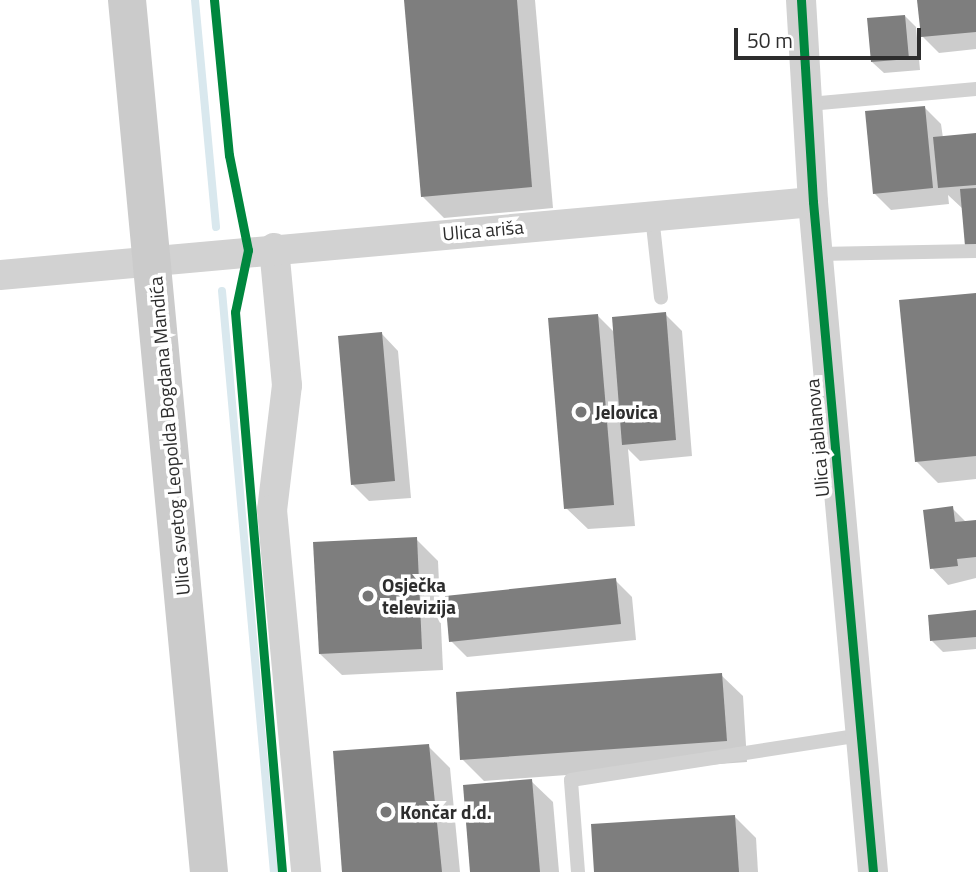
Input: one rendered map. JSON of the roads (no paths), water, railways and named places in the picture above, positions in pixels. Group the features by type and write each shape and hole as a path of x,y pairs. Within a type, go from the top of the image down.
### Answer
{"main road":[{"name":"Ulica svetog Leopolda Bogdana Mandića","path":"127,0 209,872"}],"street":[{"name":"Ulica jablanova","path":"801,0 813,202 873,872"},
{"name":"Ulica ariša","path":"0,275 274,248 813,202"},
{"path":"274,248 287,385 272,510 306,872"}],"lane":[{"path":"809,104 976,89"},
{"path":"652,216 661,298"},
{"path":"818,254 976,251"},
{"path":"578,872 571,780 861,736"}],"waterway":[{"path":"195,0 216,227"},
{"path":"222,291 274,872"}],"place":[{"name":"Jelovica","path":"581,412"},
{"name":"Osječka televizija","path":"368,596"},
{"name":"Končar d.d.","path":"386,812"}]}
